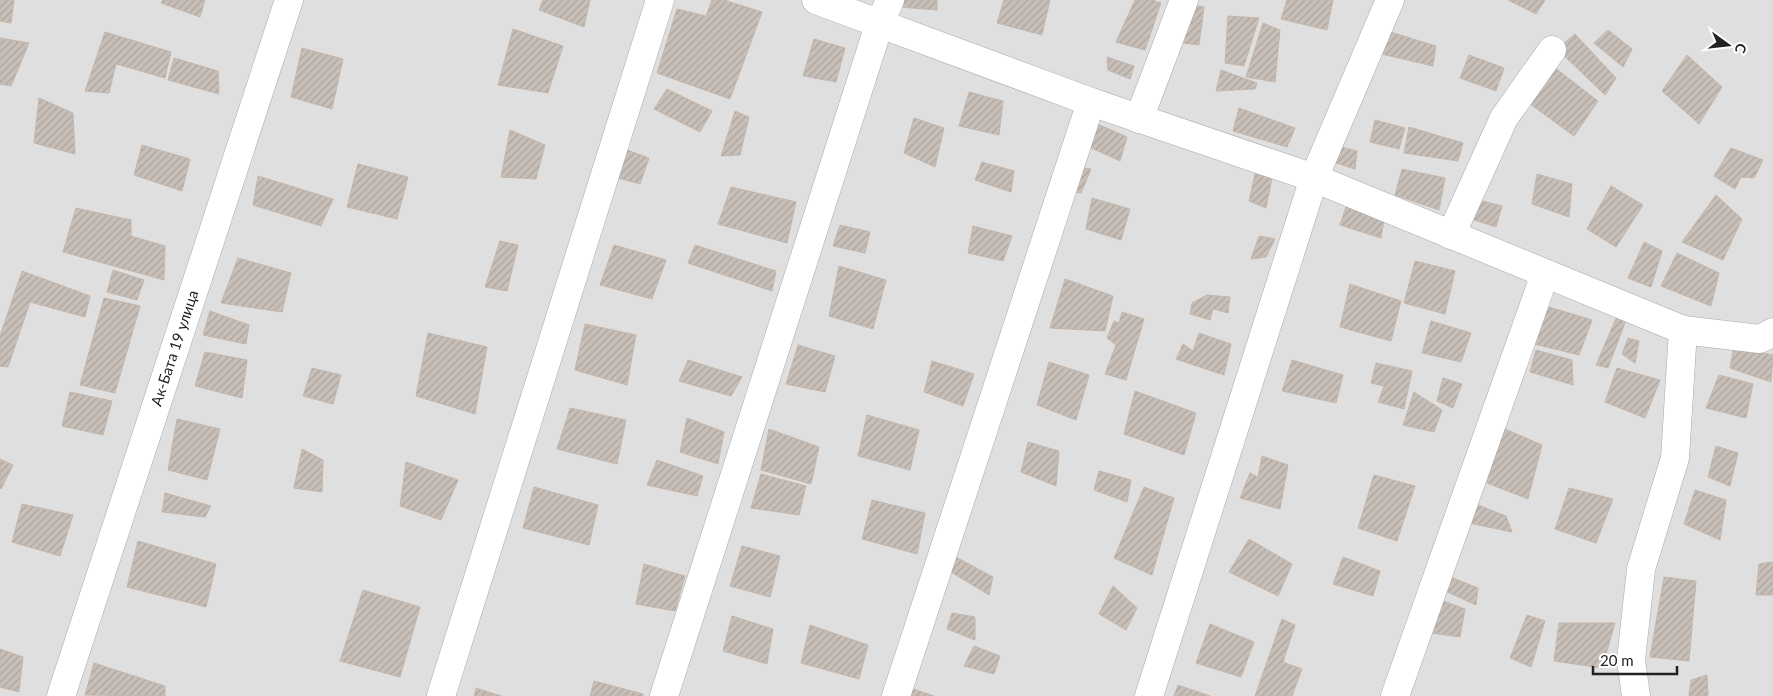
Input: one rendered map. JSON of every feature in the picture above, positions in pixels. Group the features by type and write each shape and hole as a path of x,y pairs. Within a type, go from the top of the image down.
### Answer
{"street":[{"name":"Ак-Бата 19 улица","path":"61,696 289,0"},
{"path":"441,696 660,0"},
{"path":"816,0 1090,102 1314,178 1683,330 1760,339 1773,332"},
{"path":"664,696 879,25 890,0"},
{"path":"1139,119 1184,0"},
{"path":"1150,696 1314,178 1390,0"},
{"path":"1451,235 1504,118 1552,50"},
{"path":"896,696 1090,102"},
{"path":"1395,696 1545,274"},
{"path":"1636,696 1630,660 1641,569 1675,458 1683,330"}],"shaded area":[{"path":"0,0 1773,0 1773,696 0,696"}],"building":[{"path":"0,0 14,0 11,23 0,21"},
{"path":"163,0 205,0 200,17 161,3"},
{"path":"543,0 590,0 584,27 539,10"},
{"path":"712,0 724,0 762,12 730,99 657,73 677,9 706,16"},
{"path":"902,0 937,0 937,10 900,7"},
{"path":"1004,0 1050,0 1042,35 997,23"},
{"path":"1135,0 1152,0 1161,3 1145,50 1116,42"},
{"path":"1287,0 1333,0 1327,30 1281,19"},
{"path":"1508,0 1545,0 1536,14"},
{"path":"1192,5 1204,7 1199,45 1174,42"},
{"path":"1228,16 1259,18 1244,66 1225,63"},
{"path":"1263,23 1280,30 1275,82 1246,77"},
{"path":"513,29 563,46 548,93 498,85"},
{"path":"1384,30 1436,46 1433,66 1377,53"},
{"path":"1608,30 1632,49 1623,67 1594,43"},
{"path":"105,32 171,52 165,78 116,64 109,93 85,91"},
{"path":"1575,34 1616,78 1605,95 1557,49"},
{"path":"0,38 29,43 11,86 0,84"},
{"path":"814,39 845,48 836,82 803,76"},
{"path":"302,48 343,59 332,109 291,97"},
{"path":"1469,55 1504,68 1496,91 1460,78"},
{"path":"1687,55 1722,87 1699,124 1662,91"},
{"path":"1107,57 1134,66 1130,79 1108,70"},
{"path":"174,58 218,71 219,94 168,80"},
{"path":"1554,67 1598,101 1574,136 1526,101"},
{"path":"1221,70 1257,83 1255,89 1216,91"},
{"path":"667,89 712,111 700,132 654,109"},
{"path":"969,92 1003,101 999,135 959,126"},
{"path":"39,98 73,113 75,154 34,143"},
{"path":"1239,108 1295,128 1287,147 1233,131"},
{"path":"735,111 749,117 740,155 721,156"},
{"path":"914,118 944,128 935,167 904,153"},
{"path":"1375,120 1405,128 1399,149 1370,142"},
{"path":"1095,123 1127,137 1120,161 1087,146"},
{"path":"1409,127 1463,143 1458,161 1404,153"},
{"path":"510,130 545,145 536,179 501,177"},
{"path":"142,145 190,159 182,191 134,175"},
{"path":"1337,146 1357,151 1355,169 1333,162"},
{"path":"1731,148 1763,160 1754,178 1741,177 1735,189 1714,176"},
{"path":"627,150 649,158 640,184 618,178"},
{"path":"982,162 1014,171 1011,192 975,180"},
{"path":"358,164 408,177 397,219 347,207"},
{"path":"1078,167 1091,169 1081,193 1068,191"},
{"path":"1402,169 1445,178 1439,210 1395,195"},
{"path":"1255,174 1272,178 1266,208 1249,201"},
{"path":"1537,174 1572,184 1569,217 1532,204"},
{"path":"258,176 333,199 321,226 253,205"},
{"path":"1611,186 1643,205 1616,247 1587,229"},
{"path":"731,187 796,202 787,243 718,224"},
{"path":"1716,195 1742,219 1723,260 1682,242"},
{"path":"1092,198 1130,209 1121,240 1086,229"},
{"path":"1475,199 1502,206 1496,227 1471,219"},
{"path":"1346,207 1384,220 1381,238 1340,225"},
{"path":"76,208 131,220 131,236 165,246 164,280 63,252"},
{"path":"840,225 870,232 865,253 833,246"},
{"path":"973,226 1012,236 1003,261 968,253"},
{"path":"1259,236 1275,239 1266,257 1251,259"},
{"path":"500,241 518,245 507,291 485,287"},
{"path":"1644,242 1662,251 1651,287 1628,278"},
{"path":"614,245 666,260 652,299 600,285"},
{"path":"695,245 776,271 772,291 688,263"},
{"path":"1677,253 1719,273 1711,306 1661,286"},
{"path":"238,258 291,273 282,312 221,303"},
{"path":"1415,261 1455,271 1445,314 1404,303"},
{"path":"839,266 886,280 873,329 829,316"},
{"path":"113,270 144,280 137,300 107,292"},
{"path":"22,271 90,296 85,317 30,302 8,367 0,366 0,336"},
{"path":"1065,279 1113,296 1105,331 1050,328"},
{"path":"1350,284 1401,301 1391,341 1340,327"},
{"path":"1207,295 1230,297 1228,313 1213,309 1210,320 1190,314 1192,303"},
{"path":"104,298 140,306 115,393 80,385"},
{"path":"1546,306 1592,320 1579,355 1530,343"},
{"path":"210,311 249,325 246,344 203,335"},
{"path":"1122,312 1144,319 1126,380 1105,374 1116,345 1107,338 1114,321 1119,323"},
{"path":"1617,316 1626,320 1608,368 1596,365"},
{"path":"1431,321 1471,333 1461,362 1422,353"},
{"path":"585,324 636,335 627,385 575,370"},
{"path":"428,333 487,347 475,414 416,396"},
{"path":"1199,333 1231,344 1224,375 1176,359 1183,344 1193,351"},
{"path":"1628,338 1639,341 1635,363 1622,354"},
{"path":"798,345 835,356 825,392 786,384"},
{"path":"1734,347 1773,355 1771,382 1730,368"},
{"path":"1536,350 1572,360 1573,385 1530,372"},
{"path":"205,352 247,360 242,398 195,386"},
{"path":"688,360 742,377 731,396 679,381"},
{"path":"1292,360 1343,375 1336,403 1282,391"},
{"path":"932,361 974,374 963,406 924,392"},
{"path":"1049,362 1089,375 1076,420 1037,405"},
{"path":"1376,363 1412,371 1404,409 1378,402 1384,386 1371,383"},
{"path":"312,368 341,375 333,404 303,396"},
{"path":"1617,368 1660,380 1645,418 1605,402"},
{"path":"1719,375 1753,384 1746,418 1706,408"},
{"path":"1443,378 1462,384 1453,408 1437,401"},
{"path":"1135,391 1196,413 1184,455 1124,434"},
{"path":"70,392 112,401 103,435 62,426"},
{"path":"1414,392 1442,410 1434,432 1403,425"},
{"path":"570,408 626,420 617,464 557,449"},
{"path":"867,415 919,430 910,470 858,456"},
{"path":"687,418 724,432 718,464 680,452"},
{"path":"177,419 220,429 207,480 168,470"},
{"path":"1503,428 1542,445 1528,499 1487,483"},
{"path":"769,429 819,447 811,484 761,470"},
{"path":"1028,442 1059,451 1056,486 1021,472"},
{"path":"1716,446 1738,453 1730,486 1708,477"},
{"path":"302,449 323,460 322,492 294,488"},
{"path":"1262,456 1288,465 1280,509 1240,498 1250,473 1258,477"},
{"path":"0,459 13,465 1,489 0,488"},
{"path":"657,460 703,476 697,496 647,485"},
{"path":"406,462 458,480 441,520 400,506"},
{"path":"1099,471 1131,480 1127,502 1094,490"},
{"path":"761,474 806,486 799,515 751,508"},
{"path":"1374,475 1415,486 1397,541 1358,528"},
{"path":"534,487 598,505 589,545 523,528"},
{"path":"1144,487 1174,498 1152,575 1114,558"},
{"path":"1569,488 1613,499 1596,543 1555,529"},
{"path":"1695,490 1726,500 1720,540 1684,524"},
{"path":"165,493 211,506 205,517 162,512"},
{"path":"872,500 925,513 917,554 862,539"},
{"path":"22,504 73,515 60,556 12,542"},
{"path":"1478,505 1506,516 1512,532 1469,523"},
{"path":"1249,539 1292,564 1278,596 1229,572"},
{"path":"138,541 216,564 206,607 127,587"},
{"path":"742,546 780,556 770,597 730,586"},
{"path":"954,556 993,577 989,595 951,572"},
{"path":"1343,557 1380,571 1373,596 1333,584"},
{"path":"1773,562 1773,595 1756,595 1759,564"},
{"path":"644,564 685,576 675,611 636,604"},
{"path":"1664,577 1696,581 1689,661 1650,657"},
{"path":"1453,578 1478,588 1476,605 1445,591"},
{"path":"1113,586 1137,608 1126,630 1099,614"},
{"path":"363,590 420,607 400,677 340,661"},
{"path":"1441,600 1465,609 1460,637 1424,632"},
{"path":"952,613 975,617 975,640 947,629"},
{"path":"1527,615 1545,621 1531,667 1510,658"},
{"path":"732,616 773,629 767,664 723,651"},
{"path":"1282,619 1295,625 1283,662 1302,669 1292,696 1255,696"},
{"path":"1559,623 1615,623 1602,668 1554,661"},
{"path":"1210,624 1254,642 1241,677 1196,663"},
{"path":"810,625 868,645 859,679 801,663"},
{"path":"974,646 1000,656 994,674 964,666"},
{"path":"0,649 23,657 19,692 0,687"},
{"path":"94,663 165,686 165,696 85,695"},
{"path":"1707,675 1708,696 1689,696 1691,680"},
{"path":"594,681 643,694 643,696 590,696"},
{"path":"1178,685 1210,696 1174,696"},
{"path":"476,688 501,696 474,696"},
{"path":"910,688 934,696 908,696"}]}
